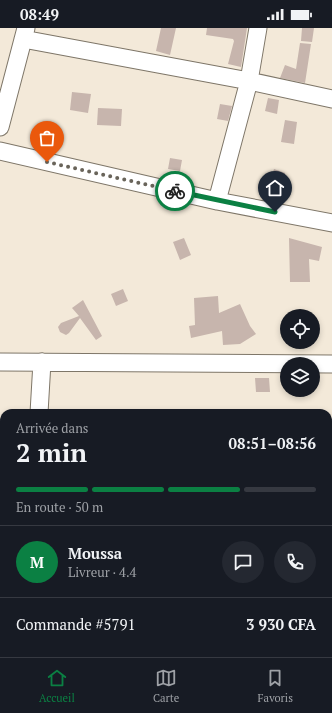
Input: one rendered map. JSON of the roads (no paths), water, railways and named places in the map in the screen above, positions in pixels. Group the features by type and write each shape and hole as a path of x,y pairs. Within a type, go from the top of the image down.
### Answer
{"street":[{"path":"217,201 249,81 258,28"},
{"path":"0,127 24,34 332,99"},
{"path":"0,151 217,201 332,223"},
{"path":"0,362 332,364"},
{"path":"39,409 42,362"}]}
